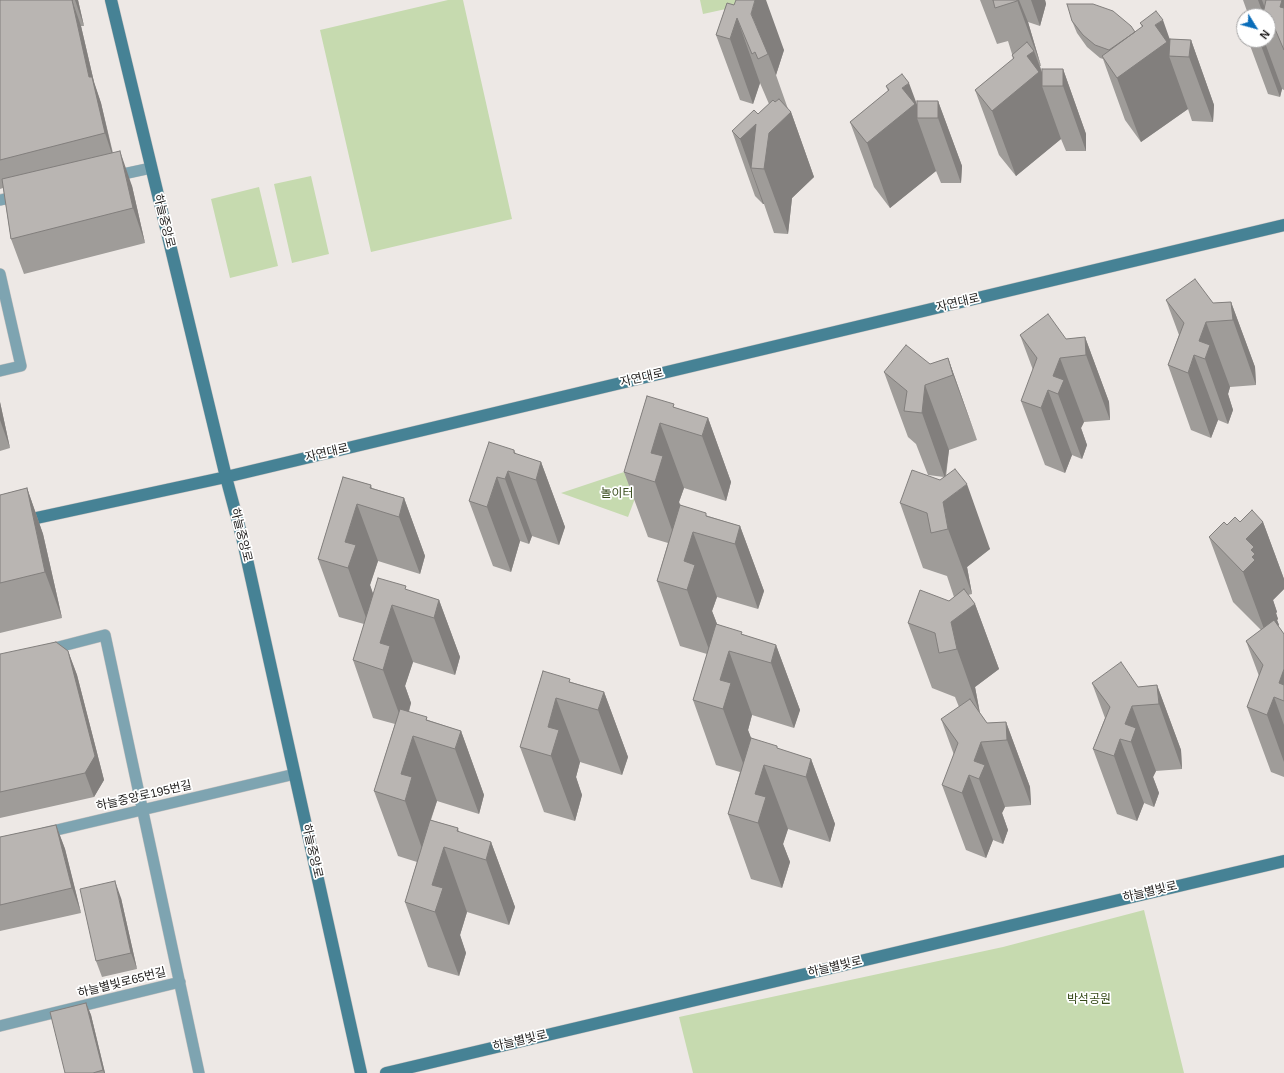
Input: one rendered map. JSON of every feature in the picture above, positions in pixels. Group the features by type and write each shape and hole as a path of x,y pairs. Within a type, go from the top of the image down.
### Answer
{"street":[{"name":"하늘중앙로","path":"111,0 226,477 242,537 361,1073"},
{"path":"106,177 151,168"},
{"path":"0,200 30,194"},
{"name":"자연대로","path":"0,526 226,477 1284,226"},
{"path":"0,274 21,366 0,371"},
{"path":"38,652 105,635 199,1073"},
{"name":"하늘중앙로195번길","path":"30,836 295,774"},
{"name":"하늘별빛로","path":"386,1073 1284,861"},
{"name":"하늘별빛로65번길","path":"0,1026 180,982"}],"green space":[{"path":"448,0 463,0 512,219 371,252 320,30"},
{"path":"700,0 767,0 703,14"},
{"path":"311,176 329,254 292,263 274,184"},
{"path":"259,187 278,266 230,278 211,199"},
{"name":"놀이터","path":"648,464 628,517 561,493"},
{"name":"박석공원","path":"1144,910 1184,1073 693,1073 679,1017 1003,947"}],"building":[{"path":"0,0 72,0 89,77 92,77 105,133 0,160"},
{"path":"736,0 755,0 751,14 768,54 758,59 755,52 752,54 737,18 730,39 716,35 727,3 734,5"},
{"path":"993,0 1017,0 1017,1 995,8"},
{"path":"1266,0 1282,0 1280,7 1284,8 1284,50 1276,31 1276,8 1264,8"},
{"path":"1067,4 1093,4 1113,11 1131,26 1135,32 1109,50 1095,45 1083,35 1072,21"},
{"path":"1156,11 1163,20 1155,25 1167,42 1117,78 1102,56 1143,26 1140,23"},
{"path":"1170,39 1191,40 1189,57 1169,56"},
{"path":"1027,42 1034,51 1027,56 1039,72 992,111 975,90 1014,58 1012,55"},
{"path":"1042,69 1063,69 1063,86 1042,86"},
{"path":"902,74 909,83 902,88 915,104 867,143 850,122 889,90 886,86"},
{"path":"779,99 791,112 769,133 764,169 751,168 756,124 740,139 732,131 754,110 758,114 773,100 775,102"},
{"path":"917,101 938,101 938,118 917,118"},
{"path":"120,151 133,208 11,239 2,179"},
{"path":"1195,279 1213,303 1231,302 1233,320 1206,322 1199,341 1210,345 1205,359 1194,355 1188,373 1168,365 1184,323 1166,300"},
{"path":"1048,314 1066,339 1085,337 1086,355 1060,358 1053,376 1064,380 1058,394 1048,390 1041,408 1021,401 1037,358 1020,335"},
{"path":"906,345 930,364 948,358 953,375 925,385 922,413 904,411 907,391 884,372"},
{"path":"647,396 674,404 673,407 708,418 702,436 660,423 651,453 663,456 655,482 624,472"},
{"path":"489,442 514,450 514,453 541,462 536,480 508,471 505,479 497,477 487,507 469,501"},
{"path":"955,469 967,484 943,502 948,529 931,533 927,513 900,503 912,470 940,480"},
{"path":"343,477 371,485 370,488 404,498 399,517 357,504 345,542 356,545 348,568 318,559"},
{"path":"27,488 45,572 0,583 0,495"},
{"path":"680,505 706,513 706,516 740,526 735,544 693,532 684,561 695,565 687,590 657,581"},
{"path":"1252,510 1263,522 1246,539 1254,547 1251,550 1255,554 1252,557 1255,560 1243,572 1209,537 1224,522 1227,525 1235,517 1240,522"},
{"path":"378,578 406,586 405,589 439,600 434,618 392,605 380,643 390,646 383,670 353,660"},
{"path":"964,589 975,604 951,622 957,649 939,653 935,633 908,623 920,590 949,601"},
{"path":"1274,620 1284,634 1284,669 1279,683 1284,685 1284,701 1274,697 1267,715 1247,707 1263,665 1246,641"},
{"path":"716,624 776,645 771,663 729,651 720,680 731,683 723,709 693,700"},
{"path":"56,642 68,651 95,756 85,773 0,792 0,654"},
{"path":"1121,662 1138,687 1157,685 1159,704 1132,706 1125,724 1136,728 1131,742 1120,739 1114,756 1093,749 1110,707 1092,683"},
{"path":"543,671 570,679 569,682 604,692 598,710 556,698 548,727 559,730 551,756 520,747"},
{"path":"970,699 987,723 1006,722 1007,740 981,742 974,761 985,765 979,779 969,775 962,793 942,785 958,743 941,719"},
{"path":"400,709 427,717 426,720 461,731 455,749 413,736 401,774 412,777 405,801 374,791"},
{"path":"751,738 811,759 806,777 764,765 755,794 766,797 758,823 728,814"},
{"path":"430,820 458,828 457,831 491,842 486,860 444,847 432,885 443,888 435,912 405,902"},
{"path":"56,825 72,888 0,905 0,837"},
{"path":"115,881 131,953 96,961 80,889"},
{"path":"86,1003 103,1070 93,1073 65,1073 50,1012"}]}
